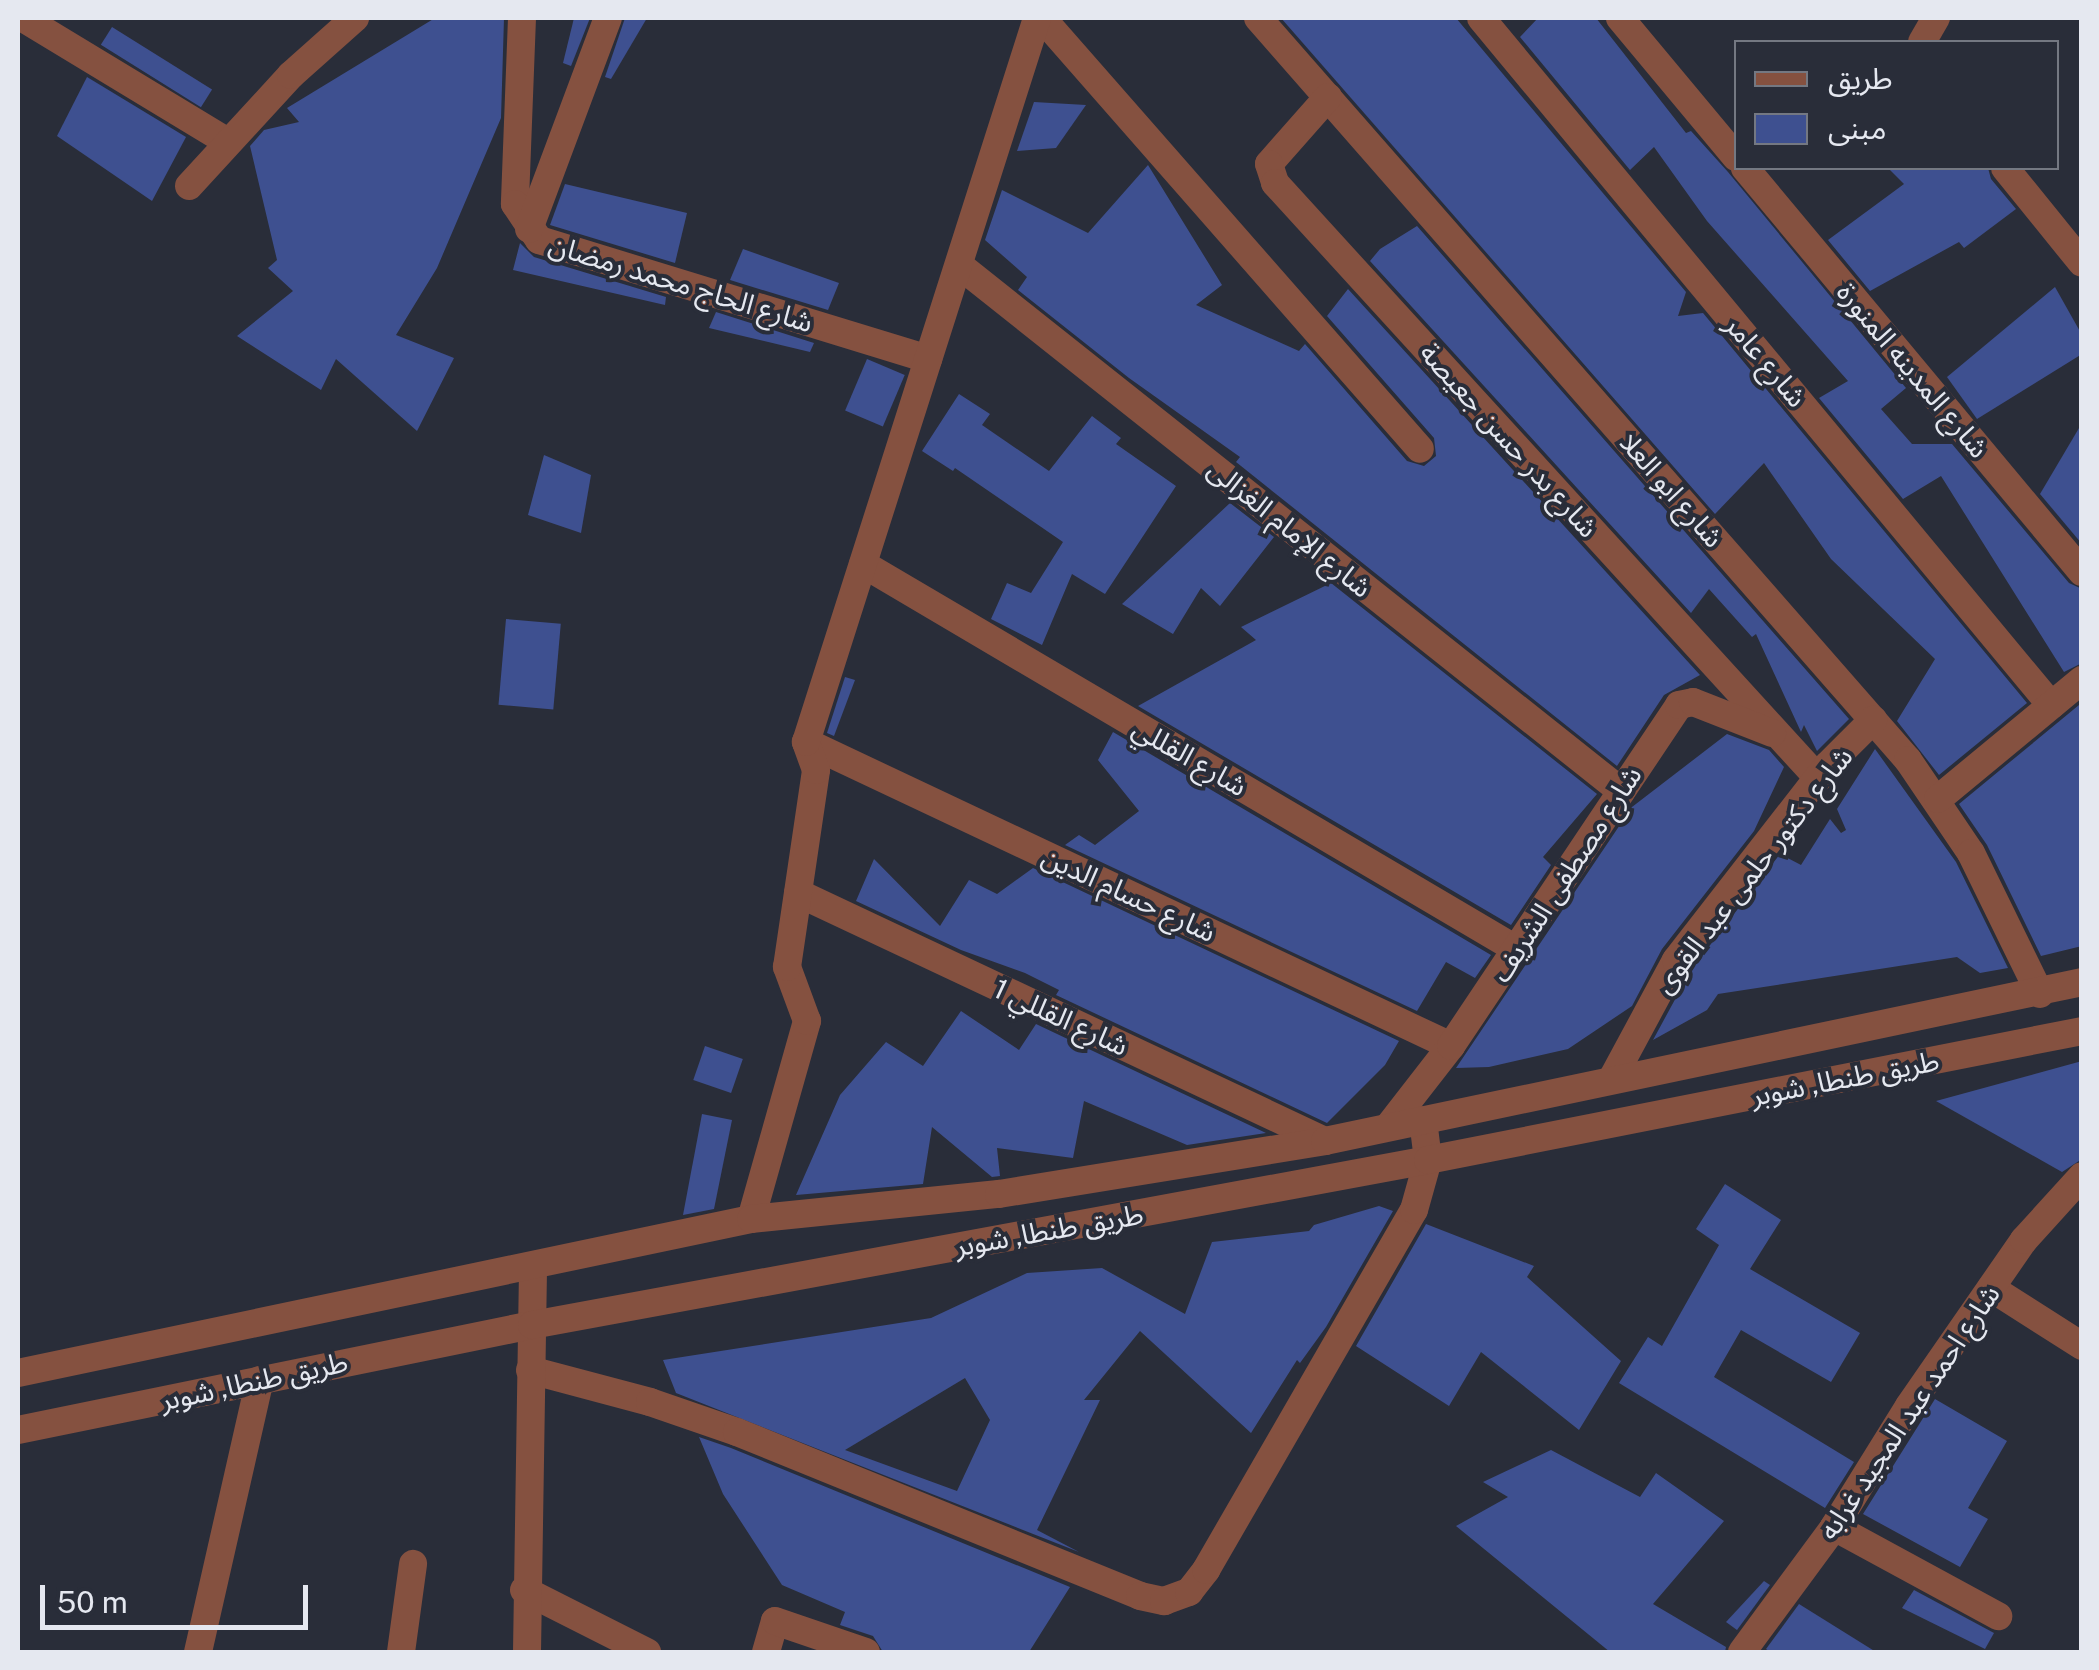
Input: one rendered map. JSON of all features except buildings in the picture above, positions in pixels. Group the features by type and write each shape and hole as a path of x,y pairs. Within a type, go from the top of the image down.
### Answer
{"street":[{"path":"23,18 226,142"},
{"path":"189,186 291,74 356,18"},
{"name":"شارع الحاج محمد رمضان","path":"522,18 522,102 515,204 539,240 928,359"},
{"path":"529,229 608,18"},
{"path":"751,1219 807,1022 787,967 816,770 806,742 1040,18"},
{"path":"1040,18 1420,448"},
{"name":"شارع ابو العلا","path":"1258,18 1874,720 1938,799 1986,881 2040,994"},
{"name":"شارع عامر","path":"1481,18 2051,706"},
{"path":"1620,18 1734,156"},
{"path":"1923,40 1936,18"},
{"name":"شارع بدر حسن جعيصة","path":"1328,97 1269,164 1274,183 1818,778"},
{"name":"شارع المدينه المنورة","path":"1747,170 2082,572"},
{"path":"2007,170 2082,263"},
{"name":"شارع الإمام الغزالى","path":"959,264 1620,791"},
{"name":"شارع القللي","path":"863,564 1516,949"},
{"path":"1938,799 2082,680"},
{"name":"شارع مصطفى الشريف","path":"1388,1128 1452,1046 1672,713 1685,702 1778,736"},
{"name":"شارع دكتور حلمى عبد القوى","path":"1612,1079 1676,960 1818,778 1874,720"},
{"name":"شارع حسام الدين","path":"806,742 1452,1046"},
{"name":"شارع القللي 1","path":"798,893 1325,1141"},
{"name":"طريق طنطا, شوبر","path":"18,1373 533,1268 751,1219 998,1194 1325,1141 2040,994 2082,982"},
{"name":"طريق طنطا, شوبر","path":"18,1430 532,1324 1428,1160 2082,1031"},
{"path":"530,1370 704,1420 1140,1596 1164,1600 1189,1592 1206,1570 1414,1210 1428,1160 1423,1120"},
{"name":"شارع احمد عبد المجيد غرابه","path":"1742,1652 1834,1527 2024,1240 2082,1176"},
{"path":"527,1652 524,1590 533,1268"},
{"path":"1991,1288 2082,1346"},
{"path":"198,1652 260,1380"},
{"path":"1834,1527 1998,1616"},
{"path":"401,1652 414,1564"},
{"path":"524,1590 647,1652"},
{"path":"766,1652 775,1621 866,1652"}]}
